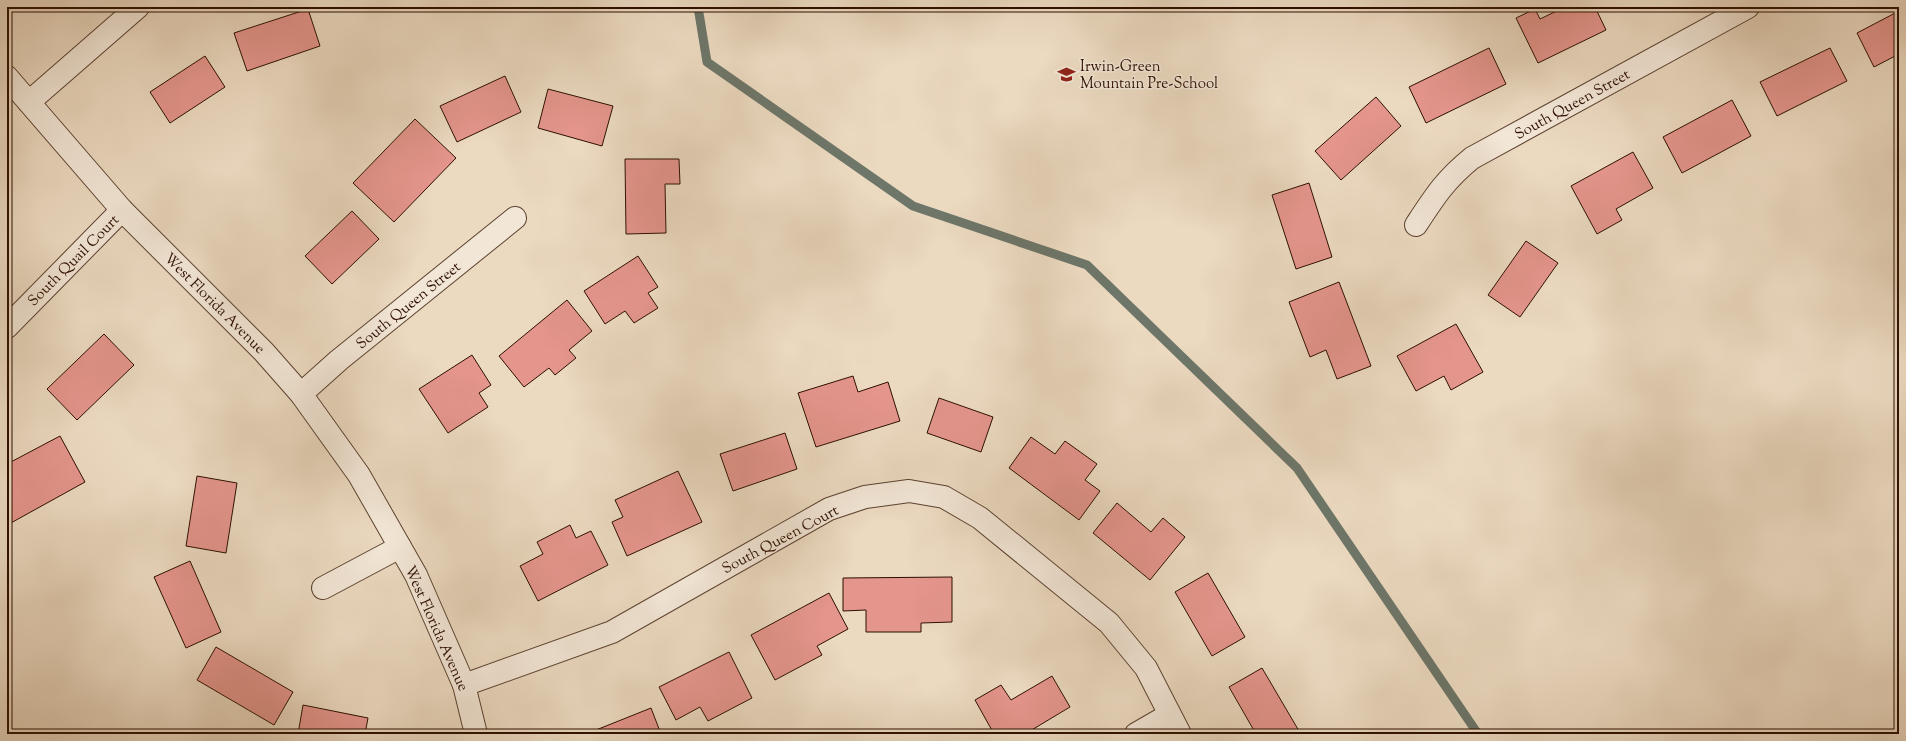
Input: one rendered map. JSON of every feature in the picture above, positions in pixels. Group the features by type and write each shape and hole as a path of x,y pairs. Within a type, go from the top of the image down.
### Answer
{"street":[{"path":"29,102 138,7"},
{"name":"South Queen Street","path":"1416,225 1438,190 1454,172 1472,158 1748,7"},
{"name":"West Florida Avenue","path":"7,77 122,210 264,352 301,394 359,475 416,575 464,685 476,734"},
{"name":"South Quail Court","path":"7,327 122,210"},
{"name":"South Queen Street","path":"301,394 339,360 515,218"},
{"name":"South Queen Court","path":"464,685 612,632 829,509 865,497 909,491 944,497 980,518 1109,623 1146,668 1180,734"},
{"name":"West Florida Avenue","path":"323,588 400,546"},
{"path":"1136,734 1169,715"}],"building":[{"path":"1565,7 1595,7 1606,30 1538,63 1516,18 1535,9 1540,19"},
{"path":"308,9 320,46 247,71 234,33"},
{"path":"1899,11 1899,54 1874,67 1857,33"},
{"path":"1489,48 1506,84 1426,123 1409,87"},
{"path":"1830,48 1847,81 1777,116 1760,82"},
{"path":"205,56 225,87 170,123 150,92"},
{"path":"505,76 521,112 457,142 440,106"},
{"path":"548,89 613,106 602,146 538,128"},
{"path":"1376,97 1401,126 1341,180 1315,151"},
{"path":"1732,100 1751,136 1682,173 1663,137"},
{"path":"415,119 456,158 394,222 353,183"},
{"path":"1633,152 1653,188 1616,209 1622,220 1597,234 1571,186"},
{"path":"625,159 679,159 680,184 665,184 666,233 626,234"},
{"path":"1309,183 1332,257 1296,269 1272,195"},
{"path":"352,211 379,239 332,284 305,256"},
{"path":"1526,241 1558,263 1520,317 1488,295"},
{"path":"638,256 658,287 648,293 658,308 634,323 625,311 605,324 584,291"},
{"path":"1339,282 1371,366 1337,379 1326,350 1310,357 1289,302"},
{"path":"567,300 592,331 569,350 576,358 555,375 549,368 524,387 499,356"},
{"path":"1456,324 1483,372 1451,390 1444,376 1416,391 1397,356"},
{"path":"104,334 134,365 77,420 47,389"},
{"path":"472,355 491,385 479,393 488,407 448,433 419,389"},
{"path":"853,376 858,392 888,382 900,421 816,447 798,393"},
{"path":"939,398 993,417 981,452 927,433"},
{"path":"785,433 797,469 733,491 720,454"},
{"path":"60,436 85,482 9,524 7,521 7,464"},
{"path":"1031,437 1055,454 1065,441 1097,464 1085,480 1100,491 1079,520 1009,468"},
{"path":"678,471 702,522 627,556 612,522 623,517 615,500"},
{"path":"197,476 237,483 226,553 186,546"},
{"path":"1117,503 1151,532 1163,518 1185,537 1150,580 1093,533"},
{"path":"570,525 576,538 591,531 608,565 538,601 520,566 543,554 537,542"},
{"path":"190,561 221,632 186,648 154,577"},
{"path":"1208,573 1245,637 1212,656 1175,592"},
{"path":"952,577 952,622 921,623 921,632 866,632 866,610 843,611 843,578"},
{"path":"829,593 848,629 817,646 822,655 775,680 751,635"},
{"path":"216,647 293,692 274,725 197,680"},
{"path":"729,652 752,698 708,721 700,707 676,720 659,687"},
{"path":"1262,668 1299,731 1295,734 1256,734 1229,687"},
{"path":"1052,676 1070,707 1025,734 994,734 975,700 1001,685 1011,700"},
{"path":"303,705 368,718 365,734 298,734"},
{"path":"651,708 661,734 586,734"}],"waterway":[{"path":"698,7 707,62 913,206 1087,265 1297,468 1478,734"}],"place":[{"name":"Irwin-Green Mountain Pre-School","path":"1067,75"}]}
